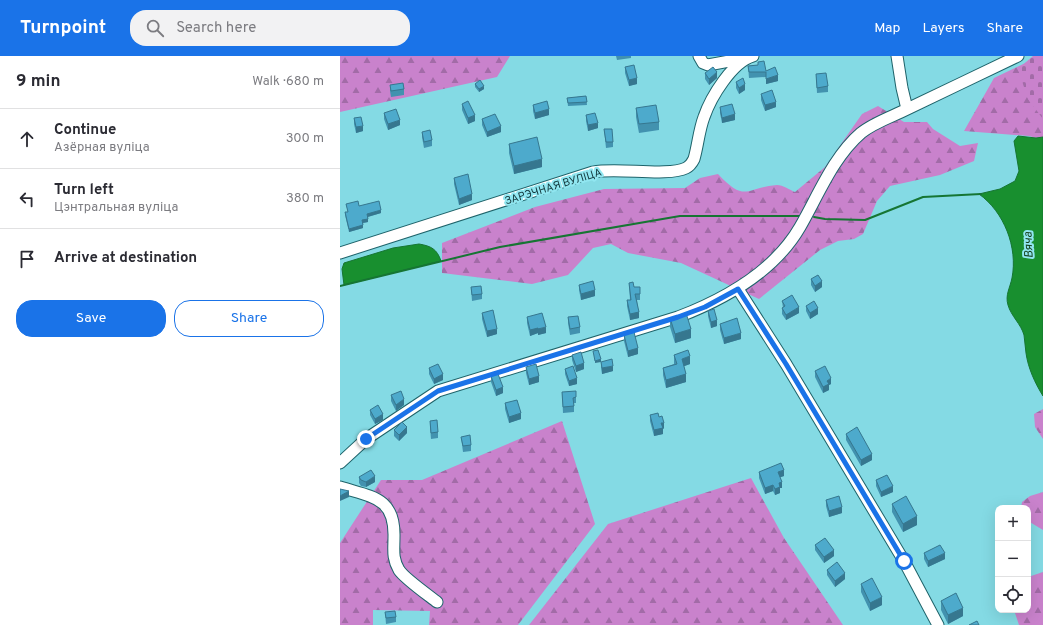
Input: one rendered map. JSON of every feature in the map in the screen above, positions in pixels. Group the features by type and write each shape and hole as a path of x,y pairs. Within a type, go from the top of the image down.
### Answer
{"street":[{"path":"699,56 703,63 708,65 749,57"},
{"path":"897,56 907,109"},
{"path":"340,463 366,439 438,391 678,317 705,307 738,289 769,264 784,249 799,229 835,167 861,133 907,109 1018,56"},
{"name":"ЗАРЭЧНАЯ ВУЛІЦА","path":"340,253 593,172 608,170 670,171 686,168 691,165 694,159 701,125 710,102 729,75 749,57"},
{"path":"738,289 786,364 904,561 938,625"},
{"path":"340,487 385,503 392,516 394,536 393,555 400,571 437,602"}],"green space":[{"path":"340,56 510,56 497,77 340,112"},
{"path":"1033,56 1043,56 1043,119 1028,99 1018,69"},
{"path":"1040,56 1043,56 1043,137 1036,138 1029,136 964,131 994,78"},
{"path":"878,106 904,122 927,122 933,129 960,146 978,143 974,161 940,175 890,186 877,201 863,234 854,239 838,241 820,250 759,299 681,263 628,253 611,244 593,248 568,275 532,284 442,273 442,243 535,207 604,189 685,188 700,178 718,174 735,189 741,191 746,192 767,186 779,185 795,192 825,167 862,114"},
{"path":"1043,409 1043,439 1035,427 1034,414"},
{"path":"562,421 595,524 518,625 429,625 430,611 373,610 373,625 340,625 340,543 381,480 422,480"},
{"path":"751,478 784,538 843,625 529,625 608,524"},
{"path":"1043,492 1043,530 1031,523 1031,505 1022,505 1022,502 1030,496"},
{"path":"1043,572 1043,625 1019,625 1015,613 1031,613 1031,576"}],"water":[{"name":"Вяча","path":"1018,136 1036,138 1043,137 1043,396 1028,364 1023,331 1011,313 1007,301 1013,266 1011,243 1002,220 996,210 979,194 1000,189 1015,181 1019,171 1014,141"},
{"path":"419,244 433,249 438,254 441,261 344,285 342,269 344,263 393,248"}],"building":[{"path":"764,61 766,71 775,67 778,75 766,79 766,72 749,72 748,66 758,65 758,62"},
{"path":"634,65 637,78 629,80 625,67"},
{"path":"713,67 717,72 709,79 705,73"},
{"path":"826,73 828,86 817,88 816,74"},
{"path":"743,78 745,84 739,88 736,82"},
{"path":"480,80 484,86 479,89 475,84"},
{"path":"403,83 404,89 391,91 390,85"},
{"path":"772,90 776,102 765,105 761,94"},
{"path":"586,96 587,102 568,103 567,98"},
{"path":"468,101 475,115 468,118 462,104"},
{"path":"547,101 549,109 535,113 533,105"},
{"path":"732,104 735,114 722,118 720,107"},
{"path":"656,105 659,122 639,124 636,108"},
{"path":"396,109 400,120 388,124 384,113"},
{"path":"595,113 598,123 588,125 586,115"},
{"path":"495,114 501,126 487,132 482,119"},
{"path":"361,117 363,126 356,127 354,118"},
{"path":"604,129 612,129 613,142 606,142"},
{"path":"430,130 432,140 424,142 422,132"},
{"path":"537,137 542,159 514,166 509,144"},
{"path":"468,174 472,194 459,199 454,178"},
{"path":"358,201 359,206 379,201 381,210 367,214 368,219 362,220 363,225 349,229 345,212 348,212 346,204"},
{"path":"818,275 822,281 815,286 811,279"},
{"path":"593,281 595,290 581,294 579,285"},
{"path":"633,282 634,287 640,287 640,294 635,294 639,312 630,314 627,300 631,300 629,283"},
{"path":"481,286 482,294 472,295 471,287"},
{"path":"792,295 799,307 786,315 782,308 785,306 782,301"},
{"path":"814,301 818,308 810,313 806,306"},
{"path":"714,309 717,320 711,322 708,311"},
{"path":"493,310 497,329 487,331 482,313"},
{"path":"542,313 546,327 530,330 527,317"},
{"path":"686,313 691,329 675,334 670,318"},
{"path":"578,316 580,327 570,329 568,317"},
{"path":"737,318 741,333 724,338 720,324"},
{"path":"634,332 638,348 628,351 624,335"},
{"path":"598,350 601,359 595,361 593,351"},
{"path":"688,350 690,356 682,359 686,374 666,380 663,368 677,364 674,355"},
{"path":"581,352 584,363 576,366 572,355"},
{"path":"612,359 613,366 602,368 601,362"},
{"path":"438,364 443,374 434,379 429,368"},
{"path":"536,364 539,376 529,379 526,367"},
{"path":"573,366 577,378 569,381 565,369"},
{"path":"825,366 831,378 827,381 829,384 823,387 815,371"},
{"path":"498,374 503,387 496,390 491,376"},
{"path":"401,391 404,399 396,405 391,395"},
{"path":"576,391 576,397 573,398 574,406 563,407 562,392"},
{"path":"517,400 521,413 509,417 505,403"},
{"path":"378,405 383,414 375,419 370,410"},
{"path":"658,413 659,417 662,416 664,423 661,423 663,428 654,430 650,415"},
{"path":"437,420 438,432 431,433 430,421"},
{"path":"402,422 407,427 399,435 394,430"},
{"path":"857,427 872,454 861,460 846,434"},
{"path":"470,435 471,445 463,446 461,437"},
{"path":"781,463 784,470 778,472 782,482 779,483 780,487 775,489 773,485 765,488 759,472"},
{"path":"371,470 375,476 366,482 361,480 359,477"},
{"path":"887,475 893,486 881,492 876,480"},
{"path":"340,489 349,491 340,496"},
{"path":"839,496 842,507 829,511 826,500"},
{"path":"906,496 917,516 903,524 892,504"},
{"path":"825,538 834,550 824,557 815,545"},
{"path":"940,545 945,553 928,561 924,553"},
{"path":"837,562 845,573 835,581 827,570"},
{"path":"872,578 882,597 870,603 861,584"},
{"path":"956,593 963,608 948,615 941,601"},
{"path":"395,611 396,617 386,618 385,612"},
{"path":"977,621 979,625 969,625"}],"waterway":[{"path":"814,217 825,219 865,220 923,197 981,194"},
{"path":"340,286 500,247 680,216 801,216"}],"route":[{"path":"366,439 438,391 678,317 705,307 738,289 786,364 904,561"}]}
